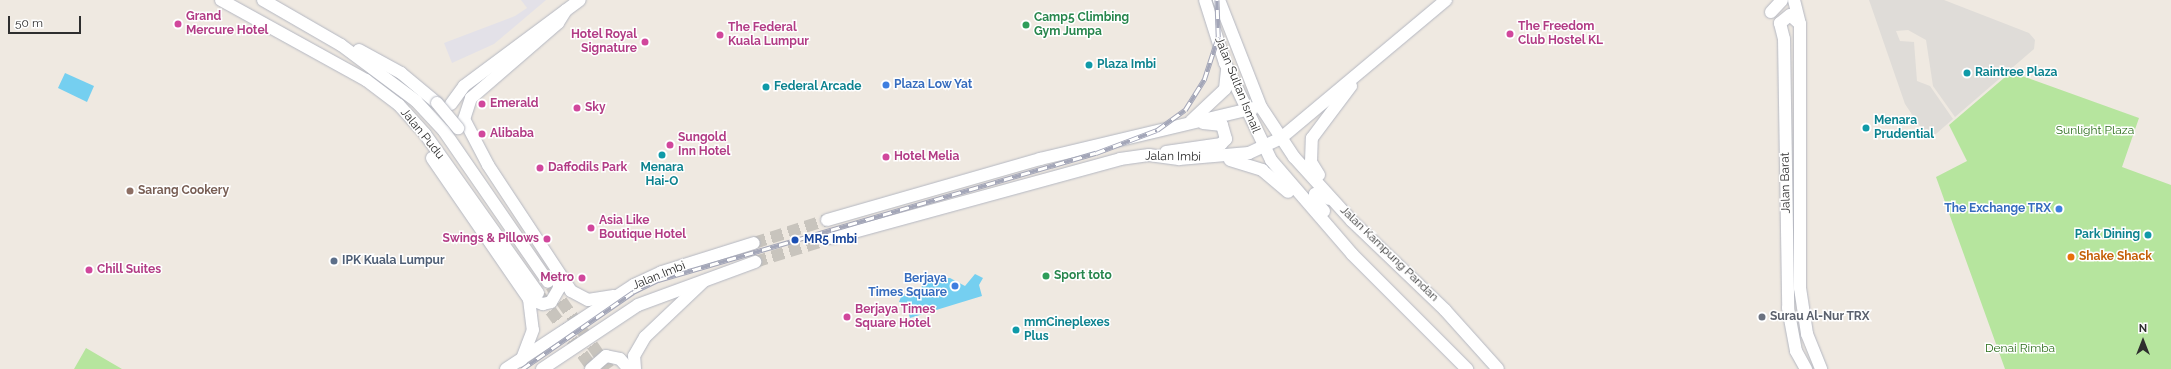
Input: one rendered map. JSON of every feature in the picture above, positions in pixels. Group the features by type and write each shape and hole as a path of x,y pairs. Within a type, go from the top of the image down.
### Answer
{"main road":[{"name":"Jalan Pudu","path":"221,0 372,85 412,119 533,296"},
{"name":"Jalan Pudu","path":"263,0 341,45 416,101 466,161 548,282"},
{"path":"451,104 464,86 580,0"},
{"name":"Jalan Sultan Ismail","path":"1205,0 1226,63 1262,148"},
{"name":"Jalan Sultan Ismail","path":"1219,0 1261,107 1281,138"},
{"name":"Jalan Imbi","path":"832,238 1120,159 1149,155 1212,157 1249,153 1262,148 1281,138 1446,0"},
{"path":"1771,12 1782,0"},
{"name":"Jalan Barat","path":"1794,0 1800,24 1800,288 1807,334 1821,369"},
{"path":"566,10 558,24 468,103 465,125 488,165 570,291 580,297 596,300 614,296"},
{"name":"Jalan Barat","path":"1800,24 1790,15 1780,23 1784,39 1788,308 1796,351 1806,369"},
{"path":"341,45 385,63 437,103 454,127 488,165"},
{"path":"1190,122 1225,89 1229,77 1226,63"},
{"path":"1341,207 1311,162 1309,148 1315,131 1366,66"},
{"path":"1261,107 1262,148"},
{"name":"Jalan Imbi","path":"827,220 1033,161 1190,122 1261,107"},
{"path":"1149,155 1210,146 1226,139 1222,125 1190,122"},
{"path":"454,127 466,161"},
{"name":"Jalan Kampung Pandan","path":"1281,138 1352,221 1440,304 1498,369"},
{"name":"Jalan Kampung Pandan","path":"1262,148 1286,180 1352,254 1468,369"},
{"path":"1212,157 1245,162 1262,170 1291,195 1340,250 1352,254 1351,241 1315,201 1315,194 1320,192 1352,221"},
{"name":"Jalan Imbi","path":"506,369 614,296 662,272 754,243"},
{"name":"Jalan Imbi","path":"542,369 638,305 755,262"},
{"path":"533,296 543,304 551,302 559,288 558,274"},
{"path":"635,369 634,356 645,337 708,278"},
{"path":"521,360 533,330 533,296"},
{"path":"1796,351 1798,369"},
{"path":"590,369 606,356 620,359 630,369"}],"shaded area":[{"path":"521,0 546,0 494,44 452,63 444,43 515,16 527,8"},
{"name":"Raintree Plaza","path":"1869,0 1944,0 2029,33 2035,40 2034,49 1955,117 1933,86 1926,40 1908,30 1896,31 1900,41 1914,42 1917,81 1930,86 1953,119 1929,140 1905,104"}],"green space":[{"name":"The Exchange TRX","path":"2011,72 2139,118 2122,167 2171,185 2171,369 2005,369 1936,177 1967,161 1949,125"},
{"path":"86,348 122,369 74,369"}],"water":[{"path":"65,73 94,86 87,102 58,88"},
{"path":"975,274 983,278 979,285 982,296 910,318 906,305 899,302 902,294 918,295 922,286 932,279 950,278 965,286"}],"tunnel":[{"path":"754,243 827,220"},
{"path":"755,262 832,238"},
{"path":"551,286 609,369"},
{"path":"540,296 593,369"}],"railway":[{"path":"522,369 633,292 658,280 1096,153 1157,130 1185,110 1204,80 1218,37 1217,0"}],"place":[{"name":"Grand Mercure Hotel","path":"178,24"},
{"name":"Camp5 Climbing Gym Jumpa","path":"1026,25"},
{"name":"The Freedom Club Hostel KL","path":"1510,34"},
{"name":"The Federal Kuala Lumpur","path":"720,35"},
{"name":"Hotel Royal Signature","path":"645,42"},
{"name":"Plaza Imbi","path":"1089,65"},
{"name":"Raintree Plaza","path":"1967,73"},
{"name":"Plaza Low Yat","path":"886,85"},
{"name":"Federal Arcade","path":"766,87"},
{"name":"Emerald","path":"482,104"},
{"name":"Sky","path":"577,108"},
{"name":"Menara Prudential","path":"1866,128"},
{"name":"Alibaba","path":"482,134"},
{"name":"Sungold Inn Hotel","path":"670,145"},
{"name":"Menara Hai-O","path":"662,155"},
{"name":"Hotel Melia","path":"886,157"},
{"name":"Daffodils Park","path":"540,168"},
{"name":"Sarang Cookery","path":"130,191"},
{"name":"The Exchange TRX","path":"2059,209"},
{"name":"Asia Like Boutique Hotel","path":"591,228"},
{"name":"Park Dining","path":"2148,235"},
{"name":"Swings & Pillows","path":"547,239"},
{"name":"MR5 Imbi","path":"795,240"},
{"name":"Shake Shack","path":"2071,257"},
{"name":"IPK Kuala Lumpur","path":"334,261"},
{"name":"Chill Suites","path":"89,270"},
{"name":"Sport toto","path":"1046,276"},
{"name":"Metro","path":"582,278"},
{"name":"Berjaya Times Square","path":"955,286"},
{"name":"Berjaya Times Square Hotel","path":"847,317"},
{"name":"Surau Al-Nur TRX","path":"1762,317"},
{"name":"mmCineplexes Plus","path":"1016,330"}],"park label":[{"name":"Sunlight Plaza","path":"2095,131"},
{"name":"Denai Rimba","path":"2020,349"}]}
